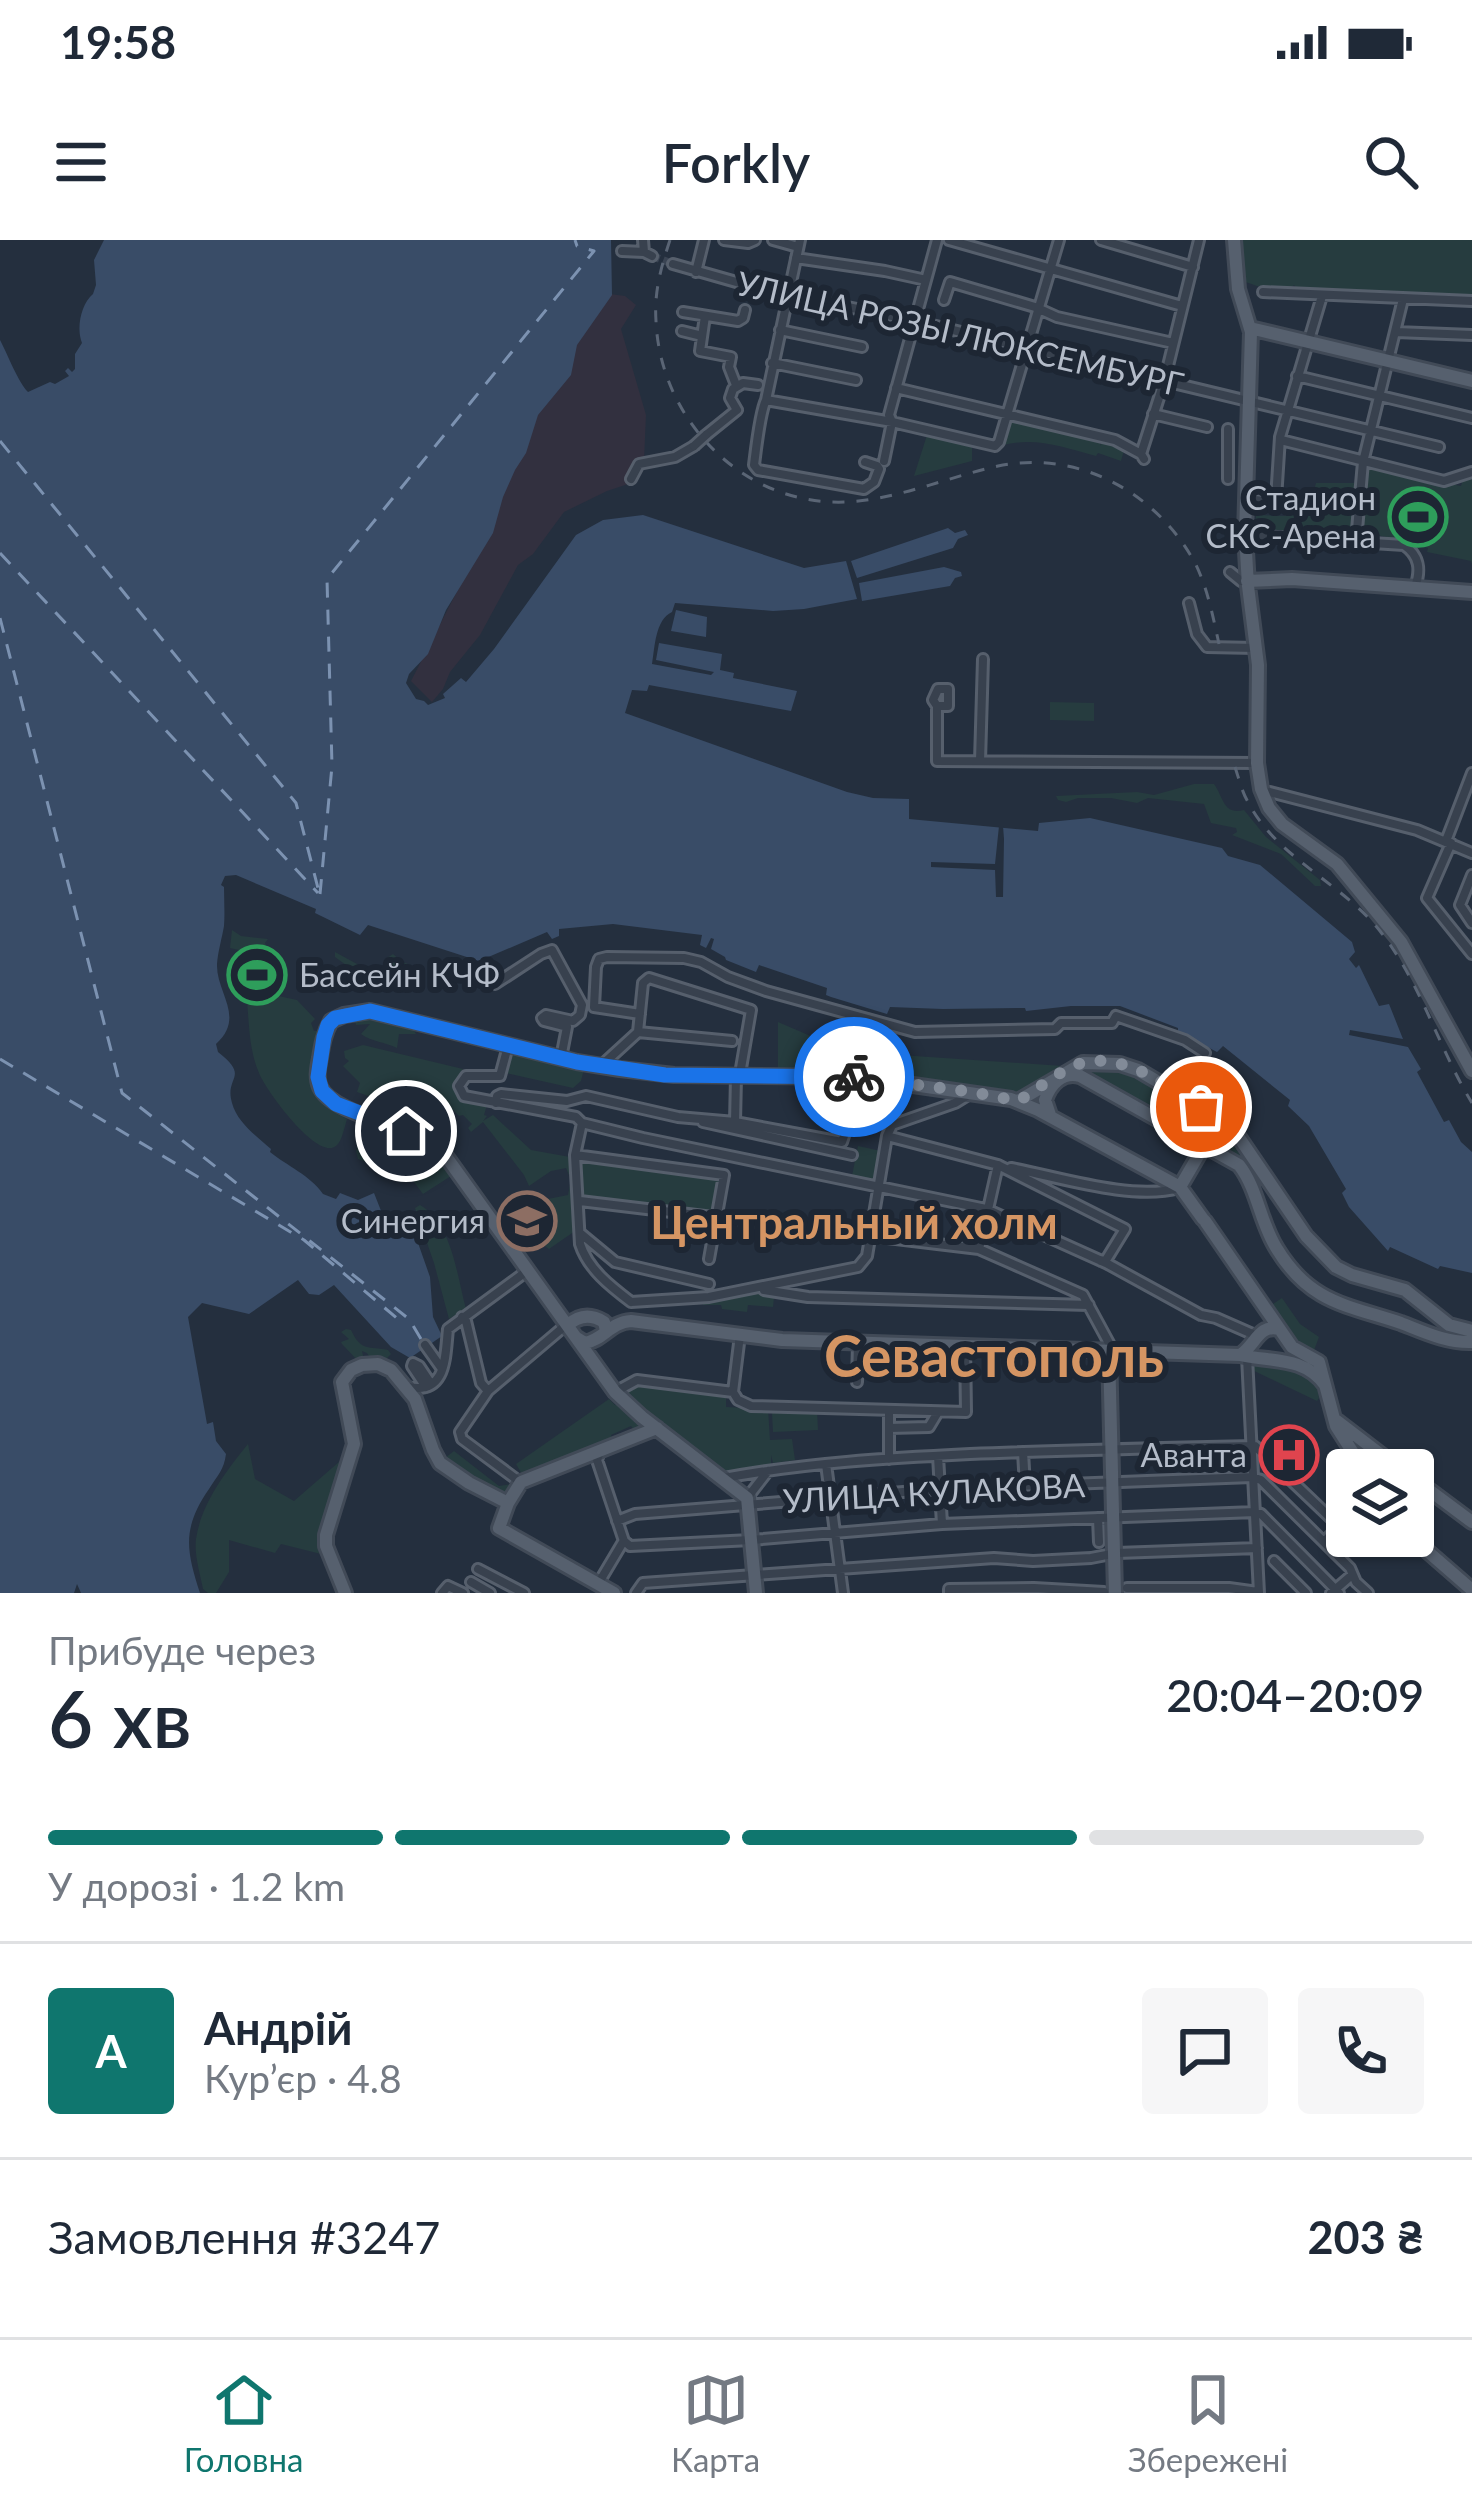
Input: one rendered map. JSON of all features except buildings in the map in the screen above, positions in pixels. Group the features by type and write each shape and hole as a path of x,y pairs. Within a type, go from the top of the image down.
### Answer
{"main road":[{"path":"1234,240 1239,291 1250,328 1245,534 1256,648 1257,763 1263,794 1282,824 1347,874 1401,942 1472,1071"},
{"path":"1250,328 1472,381"},
{"path":"1247,581 1292,579 1472,592"},
{"path":"757,1593 748,1501 615,1392 433,1142 340,1106 322,1091 319,1067 328,1025 335,1018 366,1011 560,1058 665,1075 856,1077 1018,1101 1180,1187 1292,1347 1318,1362 1330,1411 1351,1449"},
{"path":"1018,1101 1074,1066 1120,1064 1138,1070 1236,1133 1306,1236 1336,1267 1405,1290 1449,1324 1472,1331"},
{"path":"1044,1113 1049,1088 1065,1076 1080,1076 1244,1170 1275,1247 1315,1291 1348,1308 1448,1340 1472,1342"},
{"path":"1044,1113 1036,1098 1049,1083"},
{"path":"1180,1187 1205,1144"},
{"path":"568,1324 578,1316 603,1325 622,1322 782,1340 1244,1356 1287,1360 1314,1372 1324,1384"},
{"path":"592,1360 593,1341 603,1325"},
{"path":"1244,1356 1268,1327 1284,1335"},
{"path":"1270,1359 1286,1352 1284,1335"},
{"path":"576,1337 585,1343 593,1341"},
{"path":"1257,1337 1256,1352 1270,1359"},
{"path":"1109,1352 1115,1553 1121,1590"},
{"path":"344,1593 326,1535 354,1444 342,1382 351,1370 378,1364 421,1389 440,1463 508,1503"},
{"path":"1330,1411 1338,1423 1373,1449"},
{"path":"614,1593 499,1528 520,1482 657,1427"},
{"path":"1434,1494 1472,1522"},
{"path":"1434,1557 1472,1590"}],"street":[{"path":"622,251 648,254 644,240"},
{"path":"696,272 704,240"},
{"path":"724,240 755,240"},
{"path":"773,240 926,280"},
{"path":"884,461 892,422 889,415 937,240"},
{"path":"949,240 1182,306"},
{"path":"632,479 639,464 675,457 726,417 753,408 892,422 997,445 1059,240"},
{"path":"1101,240 1192,267"},
{"path":"896,388 1115,440 1143,457 1199,240"},
{"path":"753,408 769,379 798,248"},
{"name":"УЛИЦА РОЗЫ ЛЮКСЕМБУРГ","path":"674,264 788,296 914,321 1439,447"},
{"path":"944,300 950,282 1058,316 1174,343"},
{"path":"1263,292 1472,301"},
{"path":"1245,499 1275,501 1287,410 1322,296"},
{"path":"1356,541 1363,462 1403,299"},
{"path":"683,312 738,321 745,310"},
{"path":"705,316 700,351 731,357 729,367 736,385"},
{"path":"682,331 703,336"},
{"path":"780,331 862,347"},
{"path":"1396,332 1472,335"},
{"path":"772,363 856,380"},
{"path":"1297,376 1472,418"},
{"path":"769,379 758,385 736,385 731,393 753,408 761,424 754,463 758,470 864,489 874,482 879,469 865,462"},
{"path":"753,408 758,385"},
{"path":"1154,414 1207,427"},
{"path":"1228,429 1228,479"},
{"path":"1281,440 1444,481 1472,472"},
{"path":"1228,463 1246,463"},
{"path":"1245,534 1404,545 1416,556 1420,570 1414,589"},
{"path":"1230,572 1247,581"},
{"path":"1189,603 1196,634 1207,647 1256,648"},
{"path":"980,760 983,659"},
{"path":"938,706 937,761 1257,763"},
{"path":"1472,773 1427,898 1472,954"},
{"path":"1263,794 1417,830 1472,853"},
{"path":"1472,875 1460,905 1472,923"},
{"path":"495,984 553,950 582,1006 573,1021 542,1018 567,1027 560,1058"},
{"path":"640,1013 594,1007 599,959 703,962 766,991 915,1032 1055,1029 1061,1023 1112,1024 1117,1016 1185,1040 1204,1054"},
{"path":"601,1066 638,1032 643,982 649,978 752,1010 739,1042 735,1122"},
{"path":"638,1032 739,1042"},
{"path":"508,1045 500,1076 463,1078 460,1090 464,1096 576,1117 582,1123 727,1159 986,1209 1101,1261 1201,1315 1257,1337 1265,1308"},
{"path":"582,1123 575,1155 579,1232 590,1264 631,1302 709,1297 862,1264 890,1126 973,1092"},
{"path":"496,1103 501,1094 567,1100 586,1096 799,1139 842,1142 847,1127"},
{"path":"678,1117 735,1122 852,1155"},
{"path":"887,1136 1130,1192 1180,1187"},
{"path":"575,1155 724,1175 709,1259"},
{"path":"979,1249 998,1165"},
{"path":"998,1165 1124,1228 1101,1261"},
{"path":"580,1201 979,1249 1083,1295 1084,1305 1109,1343 1109,1352"},
{"path":"579,1232 616,1262 709,1284"},
{"path":"443,1370 428,1347 528,1270"},
{"path":"756,1289 808,1297 1084,1305"},
{"path":"622,1322 629,1316 631,1302"},
{"path":"462,1317 488,1391"},
{"path":"520,1482 460,1435 488,1391 568,1324"},
{"path":"421,1389 440,1377 448,1334"},
{"path":"740,1334 734,1392 751,1406 966,1412 964,1345"},
{"path":"857,1382 858,1342"},
{"path":"1121,1590 1229,1588 1258,1593 1244,1356"},
{"path":"615,1392 637,1380 734,1392"},
{"path":"889,1410 889,1459"},
{"path":"889,1428 929,1427 939,1411"},
{"path":"722,1478 770,1469 938,1456 1251,1446 1339,1526 1324,1542"},
{"path":"601,1450 597,1460 627,1544"},
{"path":"1023,1452 1025,1486"},
{"path":"938,1456 942,1524"},
{"path":"826,1464 843,1593"},
{"path":"748,1501 770,1469"},
{"path":"1252,1477 1262,1480 1350,1568 1368,1593"},
{"name":"УЛИЦА КУЛАКОВА","path":"616,1521 635,1514 748,1501 1252,1477"},
{"path":"1297,1517 1313,1501"},
{"path":"627,1544 752,1540 942,1524 1255,1512 1335,1592 1352,1575"},
{"path":"1098,1518 1099,1542"},
{"path":"598,1584 627,1544"},
{"path":"636,1593 643,1583 994,1558 1033,1561 1257,1548"},
{"path":"1274,1562 1306,1593"},
{"path":"478,1569 524,1593"},
{"path":"471,1582 490,1593"},
{"path":"443,1591 448,1586 463,1593"},
{"path":"949,1591 1104,1592"}],"shaded area":[{"path":"610,294 625,296 636,305 621,329 646,415 644,461 633,462 631,483 564,512 533,554 518,565 480,635 432,702 411,681 469,568 536,413"}],"green space":[{"path":"1240,240 1472,240 1472,295 1257,286 1243,281"},
{"path":"1008,415 1101,439 1100,446 1103,440 1125,447 1121,461 1036,442 1000,446"},
{"path":"927,435 972,446 972,461 914,476"},
{"name":"Стадион СКС-Арена","path":"1364,468 1461,486 1465,474 1472,474 1472,564 1427,552 1421,543 1359,532 1360,518 1365,517 1361,505"},
{"path":"1316,483 1358,483 1355,538 1255,533 1256,515 1285,516 1285,505 1310,504"},
{"path":"1050,702 1094,703 1094,721 1050,720"},
{"path":"1194,784 1214,784 1228,808 1244,810 1266,837 1320,880 1321,886 1315,886 1281,854 1232,835 1236,828 1211,823 1204,804 1148,798 1137,803 1111,798 1066,802 1056,796 1154,795"},
{"path":"232,930 241,936 268,939 266,961 230,948"},
{"path":"335,952 379,976 384,976 387,958 393,954 411,965 405,971 397,969 378,987 368,985"},
{"path":"246,989 297,1000 315,1019 311,1023 318,1031 311,1083 321,1101 347,1119 337,1145 329,1148 306,1135 263,1081 249,1032"},
{"path":"368,1018 413,1029 416,1034 399,1034 397,1048 361,1034 370,1024 356,1025 355,1021"},
{"path":"778,1022 857,1056 1063,1066 1014,1096 778,1075"},
{"path":"363,1045 463,1069 456,1089 466,1099 487,1105 483,1121 493,1115 531,1150 570,1157 575,1231 549,1249 536,1246 523,1226 536,1218 533,1202 568,1195 571,1180 566,1168 551,1171 529,1186 483,1122 471,1132 472,1124 453,1110 431,1118 357,1092 360,1083 343,1066 349,1061 344,1051"},
{"path":"512,1052 584,1069 581,1081 573,1088 506,1073"},
{"path":"1083,1067 1122,1070 1172,1094 1206,1120 1244,1160 1085,1074"},
{"path":"365,1126 433,1152 451,1176 423,1194 411,1178 358,1159 356,1151"},
{"path":"858,1146 881,1151 875,1181 852,1176"},
{"path":"583,1158 721,1176 713,1215 582,1199"},
{"path":"420,1205 439,1224 456,1266 466,1309 449,1319 415,1208"},
{"path":"762,1291 774,1297 773,1307 748,1305 747,1312 703,1305 703,1301"},
{"path":"1282,1298 1300,1324 1319,1337 1313,1353 1296,1345 1270,1306"},
{"path":"346,1329 362,1345 391,1354 373,1363 362,1351 364,1360 359,1362 341,1342 349,1339 341,1332"},
{"path":"1250,1362 1289,1366 1316,1379 1319,1398 1250,1369"},
{"path":"631,1383 726,1394 726,1407 768,1409 770,1440 792,1439 795,1460 773,1463 771,1455 771,1466 720,1472 619,1391"},
{"path":"609,1399 641,1427 634,1430 631,1426 611,1435 612,1439 523,1476 516,1464"},
{"path":"817,1410 818,1430 773,1432 772,1413"},
{"path":"248,1444 255,1479 294,1501 347,1455 325,1555 281,1544 275,1553 229,1540 229,1572 216,1593 208,1593 197,1558 199,1526 216,1488"},
{"path":"454,1451 499,1486 511,1484 513,1489 502,1497 441,1461"}],"water":[{"path":"104,240 611,240 612,295 577,345 571,375 538,415 493,533 446,610 428,654 409,674 406,683 416,699 428,705 445,698 443,694 461,678 466,682 576,535 603,520 643,515 804,568 846,561 857,599 773,611 675,603 659,627 652,664 714,672 656,660 659,643 722,654 720,670 734,673 733,678 797,691 791,711 649,685 647,691 632,690 625,713 847,792 909,799 909,819 1038,831 1039,823 1090,818 1222,848 1228,856 1260,865 1352,942 1355,952 1349,959 1356,968 1359,965 1379,1006 1389,1004 1403,1039 1350,1030 1349,1035 1408,1047 1444,1122 1449,1120 1472,1152 1472,1273 1438,1269 1390,1247 1388,1251 1349,1207 1342,1193 1346,1189 1309,1126 1288,1106 1290,1100 1223,1046 1217,1052 1178,1028 1120,1006 1026,1011 890,1007 887,1014 831,997 826,995 827,988 759,965 756,972 726,960 711,949 714,939 706,948 700,945 702,935 613,924 559,929 559,936 552,939 547,932 479,961 368,925 360,935 315,913 316,909 236,875 225,876 217,964 229,1024 216,1044 235,1072 230,1094 234,1110 270,1152 323,1194 336,1199 340,1193 358,1200 374,1193 389,1231 411,1223 430,1277 433,1317 442,1336 410,1358 391,1347 334,1285 319,1295 309,1294 298,1280 249,1314 202,1303 188,1317 207,1424 213,1422 216,1441 226,1454 191,1528 190,1551 200,1593 81,1593 77,1584 74,1593 0,1593 0,340 28,392 69,376 65,371 75,369 75,354 82,343 81,317 96,285 94,260"},
{"path":"948,528 955,533 965,530 968,535 953,548 857,578 851,561"},
{"path":"944,567 962,576 950,586 862,601 859,583"},
{"path":"676,610 707,617 706,637 671,631"}],"pier":[{"path":"999,826 1003,826 1004,839 1003,897 996,897 995,870 931,867 931,862 995,864"}],"ferry route":[{"path":"320,894 332,766 327,579 594,251 577,246 575,240"},
{"path":"0,441 296,803 319,892"},
{"path":"0,553 318,893"},
{"path":"0,618 122,1093 409,1319 424,1344"},
{"path":"0,1059 304,1240 405,1325"}],"tunnel":[{"path":"652,256 673,264"}],"railway":[{"path":"670,240 656,300 661,357 691,423 742,473 774,490 809,500 847,502 1028,462 1086,471 1138,498 1180,540 1204,584 1219,644"},
{"path":"1235,767 1260,822 1380,931 1418,994 1472,1103"}],"way so far":[{"path":"854,1077 1018,1101 1078,1064 1120,1064 1201,1107"}],"place":[{"name":"Стадион СКС-Арена","path":"1418,517"},
{"name":"Бассейн КЧФ","path":"257,975"},
{"name":"Синергия","path":"527,1221"},
{"name":"Аванта","path":"1289,1455"}],"district":[{"name":"Центральный холм","path":"854,1223"},
{"name":"Севастополь","path":"994,1357"}],"route":[{"path":"406,1131 336,1104 322,1091 318,1077 324,1037 335,1018 370,1011 577,1062 665,1075 854,1077"}]}
